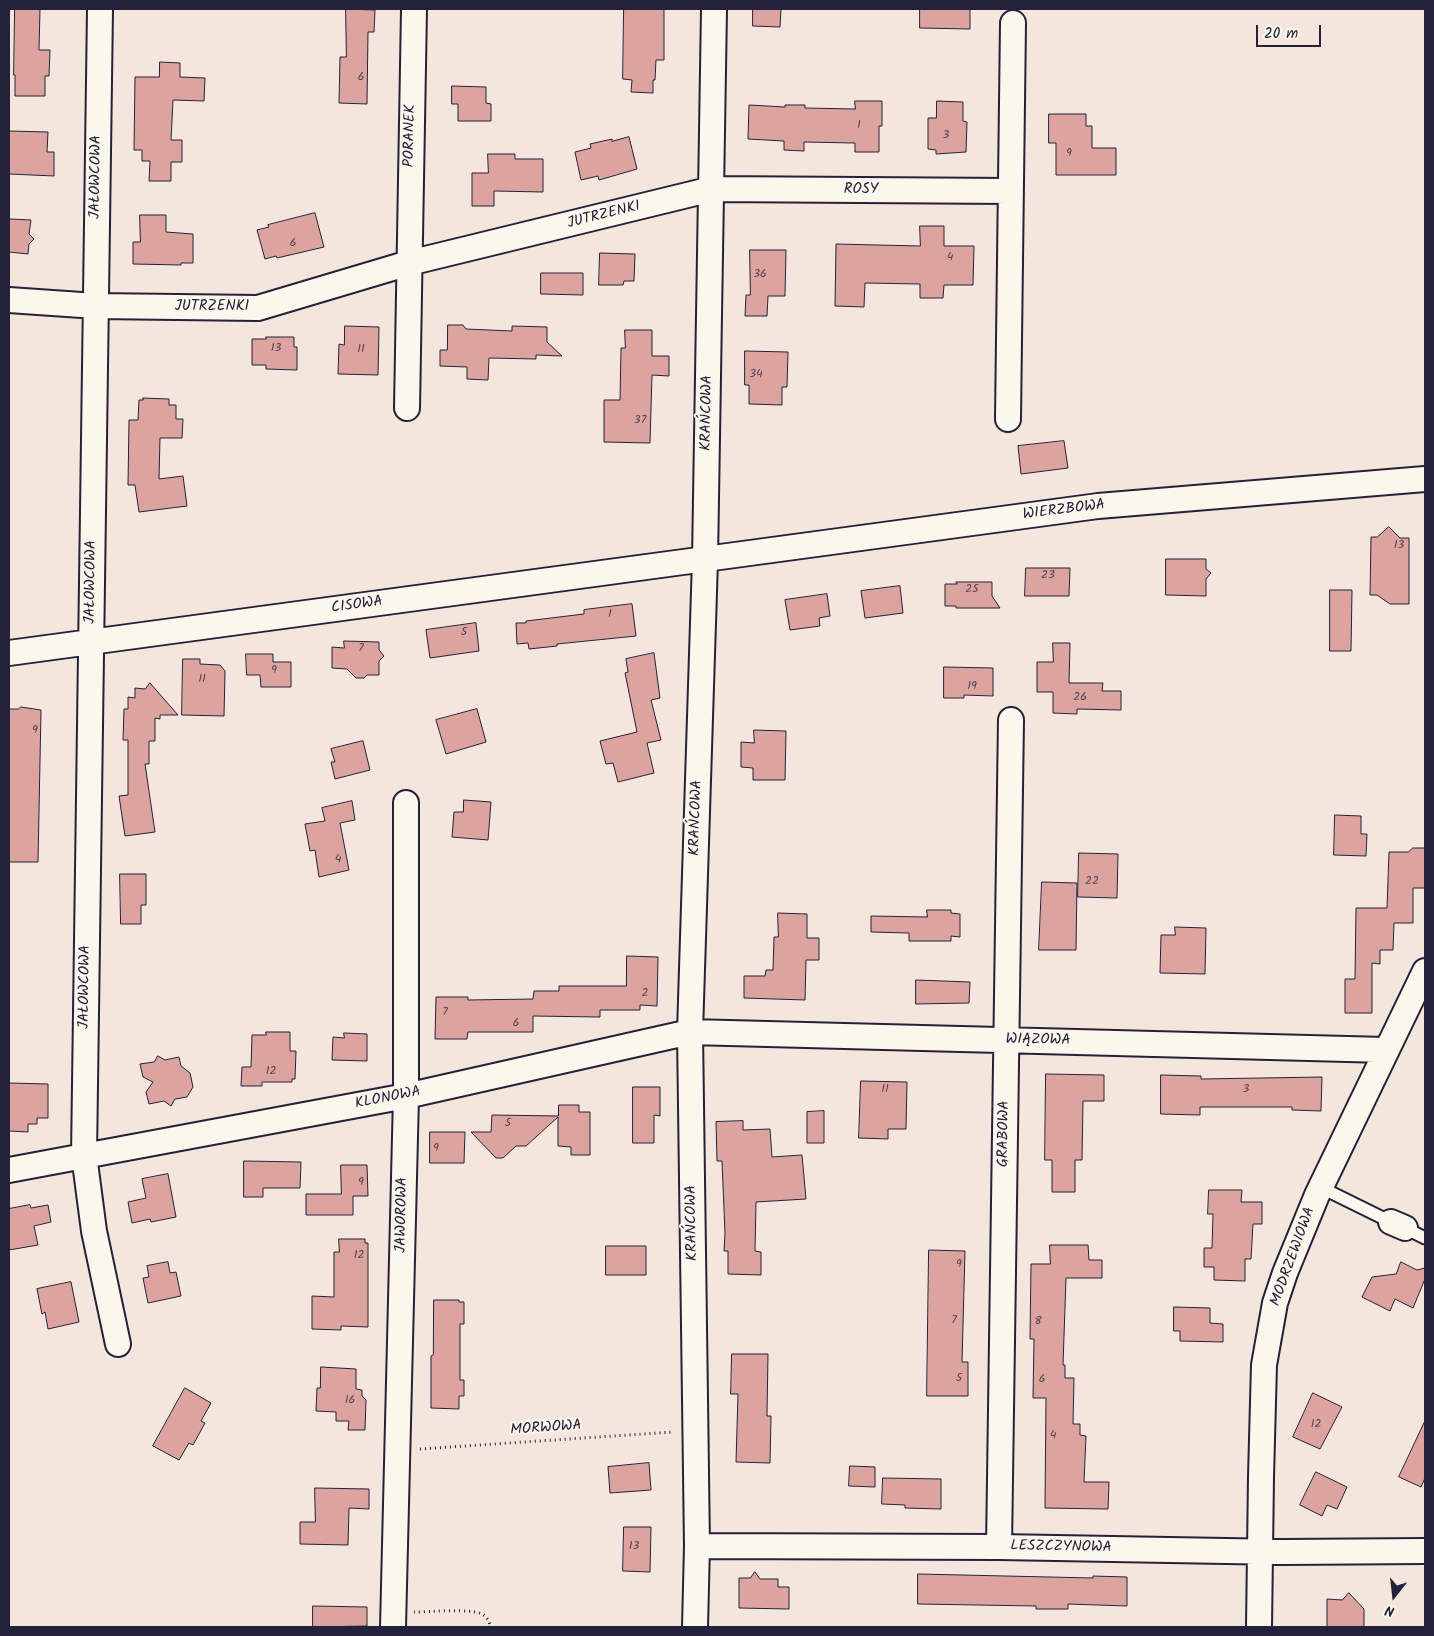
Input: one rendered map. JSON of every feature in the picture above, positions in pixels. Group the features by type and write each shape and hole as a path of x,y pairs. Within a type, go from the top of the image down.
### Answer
{"street":[{"name":"JAŁOWCOWA","path":"84,1155 100,9"},
{"name":"PORANEK","path":"409,263 414,9"},
{"name":"KRAŃCOWA","path":"696,1627 696,1430 690,1032 705,560 714,9"},
{"path":"1008,419 1013,23"},
{"name":"JUTRZENKI","path":"9,300 96,306 258,308 409,263 712,189"},
{"name":"ROSY","path":"712,189 1010,191"},
{"path":"407,408 409,263"},
{"name":"WIERZBOWA","path":"705,560 1098,506 1425,479"},
{"name":"CISOWA","path":"9,653 705,560"},
{"name":"GRABOWA","path":"999,1547 1012,720"},
{"name":"JAWOROWA","path":"393,1619 406,1096 406,803"},
{"name":"MODRZEWIOWA","path":"1259,1627 1264,1365 1275,1303 1285,1272 1320,1187 1425,972"},
{"name":"WIĄZOWA","path":"690,1032 1386,1050"},
{"name":"KLONOWA","path":"9,1170 406,1096 690,1032"},
{"path":"84,1155 94,1231 118,1344"},
{"name":"LESZCZYNOWA","path":"697,1546 999,1547 1260,1552 1425,1551"}],"lane":[{"path":"1320,1187 1407,1230"}],"path":[{"name":"MORWOWA","path":"397,1450 696,1430"},
{"path":"393,1619 472,1612 484,1615 490,1623 490,1627"}],"building":[{"path":"15,9 40,9 39,50 50,50 49,76 45,76 45,96 15,96"},
{"path":"346,9 375,10 374,32 368,32 367,104 339,103 340,57 346,57"},
{"path":"624,9 664,9 664,60 656,60 653,93 631,92 632,80 623,79"},
{"path":"753,9 781,9 780,27 753,26"},
{"path":"920,9 970,9 970,29 920,28"},
{"path":"160,62 180,63 180,77 205,78 204,101 173,100 171,140 182,140 182,162 171,162 171,181 149,181 150,161 142,161 142,150 134,150 135,77 159,77"},
{"path":"452,86 486,87 486,103 491,104 491,121 458,121 458,104 452,104"},
{"path":"855,101 882,101 882,126 879,126 879,152 855,152 855,143 804,142 804,151 784,150 784,141 748,139 749,105 785,107 785,105 805,105 805,108 855,109"},
{"path":"937,101 963,102 963,121 967,122 966,152 936,154 936,150 928,149 928,118 936,118"},
{"path":"1049,114 1086,114 1086,126 1092,126 1092,148 1116,148 1116,175 1056,175 1056,143 1049,143"},
{"path":"9,131 48,132 47,152 54,152 54,176 9,174"},
{"path":"629,137 637,169 599,180 598,176 581,180 575,152 591,148 590,144"},
{"path":"488,154 515,154 515,159 543,159 543,192 494,191 494,206 472,206 472,173 488,173"},
{"path":"315,213 324,247 265,259 257,230 269,227 268,225"},
{"path":"140,215 166,215 166,232 193,234 193,263 181,263 181,265 133,264 133,242 140,242"},
{"path":"10,219 31,220 29,234 34,239 29,244 28,254 9,252"},
{"path":"920,226 944,226 944,246 974,246 973,285 944,285 943,298 920,298 920,284 865,283 864,307 835,306 836,244 920,246"},
{"path":"750,250 786,250 785,296 768,296 767,316 745,316 746,295 750,295"},
{"path":"600,253 635,254 634,281 624,281 623,285 599,285"},
{"path":"541,273 583,273 583,295 541,294"},
{"path":"448,325 463,325 466,329 512,331 512,326 547,327 547,342 562,356 536,355 536,359 489,358 488,380 467,379 467,367 440,366 440,350 447,350"},
{"path":"345,326 379,327 378,375 338,374 339,344 344,345"},
{"path":"625,330 652,330 652,356 669,356 669,376 652,375 650,443 604,442 604,400 620,400 621,348 625,348"},
{"path":"266,337 294,337 294,347 297,347 297,370 266,369 266,365 252,365 252,339 266,339"},
{"path":"745,351 788,352 787,387 782,387 782,405 749,404 749,385 745,385"},
{"path":"143,398 169,399 169,405 176,405 176,419 183,419 182,438 160,438 159,479 183,476 187,506 139,512 135,485 128,485 129,420 138,420 139,400 143,400"},
{"path":"1064,441 1068,468 1021,474 1018,446"},
{"path":"1389,527 1400,538 1409,538 1409,604 1390,604 1377,595 1370,595 1371,537 1377,537"},
{"path":"1166,559 1206,559 1206,569 1211,573 1206,579 1206,596 1166,595"},
{"path":"1026,568 1070,568 1069,596 1025,596"},
{"path":"956,582 992,582 992,596 1000,608 956,608 956,606 945,606 945,584 957,584"},
{"path":"900,586 903,613 865,618 861,591"},
{"path":"1330,590 1352,590 1351,651 1330,651"},
{"path":"827,594 830,616 819,618 820,626 790,630 785,600"},
{"path":"632,604 636,636 557,644 557,646 529,649 528,643 517,644 516,623 584,614 584,610"},
{"path":"476,623 479,651 430,658 426,630"},
{"path":"344,641 379,642 379,650 384,656 379,661 379,675 367,675 364,678 356,678 347,669 332,668 332,647 344,648"},
{"path":"1053,643 1070,643 1069,683 1103,683 1102,691 1121,691 1121,710 1077,709 1077,714 1053,713 1053,692 1037,692 1037,662 1053,662"},
{"path":"654,653 660,698 651,700 661,740 647,743 654,773 618,782 613,763 606,764 600,741 637,732 625,673 628,672 626,659"},
{"path":"246,654 273,654 273,662 291,662 291,687 261,687 260,675 247,675"},
{"path":"183,659 200,659 200,664 220,665 225,671 224,716 182,715"},
{"path":"944,667 993,668 993,696 964,695 964,698 944,698"},
{"path":"150,683 178,715 160,715 160,719 155,718 155,741 149,741 149,764 145,764 155,832 125,836 119,796 128,795 128,740 123,740 124,709 128,709 128,697 135,698 135,688 145,689"},
{"path":"21,707 41,710 38,862 9,862 9,709"},
{"path":"477,709 486,742 446,754 436,720"},
{"path":"754,730 786,731 785,780 753,780 753,768 741,767 741,742 754,743"},
{"path":"363,741 370,770 335,779 331,762 335,762 331,749"},
{"path":"464,800 491,802 488,840 452,837 454,812 463,812"},
{"path":"352,801 355,820 340,823 349,870 319,877 315,850 310,851 305,824 325,821 322,808"},
{"path":"1335,815 1361,816 1361,834 1367,834 1366,856 1334,855"},
{"path":"1413,848 1425,848 1425,888 1413,888 1413,923 1394,923 1393,950 1380,950 1380,964 1372,963 1372,1013 1345,1013 1345,979 1355,979 1356,908 1387,908 1389,852 1408,852"},
{"path":"1079,853 1118,854 1117,898 1078,897"},
{"path":"120,874 146,874 146,905 141,905 141,924 121,924"},
{"path":"1042,882 1077,883 1076,950 1039,950"},
{"path":"927,910 951,910 951,913 960,914 960,937 951,936 951,941 909,941 909,933 871,932 871,916 927,917"},
{"path":"778,913 807,914 807,938 819,938 819,960 806,960 805,1000 744,998 744,976 765,976 766,970 773,970 774,937 778,937"},
{"path":"1175,927 1206,928 1205,974 1160,973 1161,935 1175,935"},
{"path":"627,956 658,957 657,1006 640,1005 640,1010 600,1010 600,1017 533,1016 533,1032 468,1032 467,1039 435,1039 436,997 468,997 468,1000 533,999 534,991 559,991 559,986 626,986"},
{"path":"916,980 970,982 969,1003 916,1004"},
{"path":"266,1032 290,1032 290,1051 296,1051 295,1079 292,1079 292,1082 262,1082 262,1086 241,1086 242,1067 251,1067 252,1035 266,1035"},
{"path":"344,1033 367,1034 367,1061 332,1060 333,1037 344,1038"},
{"path":"158,1056 165,1060 179,1057 181,1066 190,1073 193,1087 187,1097 175,1099 171,1106 164,1101 149,1104 146,1092 153,1082 143,1077 140,1064 154,1062"},
{"path":"1046,1074 1104,1075 1104,1101 1083,1101 1082,1160 1075,1160 1075,1192 1052,1192 1052,1160 1045,1160"},
{"path":"1161,1075 1201,1076 1201,1079 1322,1077 1321,1111 1292,1110 1292,1107 1200,1107 1200,1115 1161,1114"},
{"path":"861,1081 907,1082 906,1129 888,1129 888,1139 859,1138"},
{"path":"9,1083 48,1084 48,1118 37,1118 37,1124 28,1124 28,1132 9,1131"},
{"path":"633,1087 660,1087 660,1116 654,1115 654,1143 633,1143"},
{"path":"559,1105 579,1105 579,1112 590,1112 590,1155 571,1155 571,1147 558,1146 558,1117 526,1146 516,1146 503,1158 496,1158 471,1132 491,1132 492,1115 558,1116"},
{"path":"824,1111 824,1143 807,1143 807,1112"},
{"path":"743,1121 743,1130 770,1129 772,1157 802,1155 806,1199 756,1202 755,1251 761,1252 761,1275 728,1274 728,1251 724,1251 722,1161 717,1161 716,1122"},
{"path":"430,1132 465,1132 464,1163 430,1163"},
{"path":"244,1161 301,1162 300,1188 263,1188 263,1197 244,1197"},
{"path":"341,1165 367,1165 368,1196 353,1196 353,1215 306,1215 306,1194 341,1194"},
{"path":"168,1174 176,1217 151,1222 150,1219 132,1223 128,1202 146,1198 142,1179"},
{"path":"1209,1190 1242,1190 1241,1202 1262,1202 1262,1224 1253,1224 1251,1259 1245,1259 1245,1281 1214,1280 1214,1267 1204,1267 1204,1248 1212,1248 1213,1214 1208,1214"},
{"path":"30,1205 31,1208 48,1205 51,1222 34,1226 38,1245 9,1250 9,1209"},
{"path":"339,1239 365,1239 365,1243 368,1243 368,1327 341,1326 341,1330 312,1329 312,1296 334,1297 334,1252 339,1252"},
{"path":"1050,1245 1088,1245 1089,1260 1102,1260 1102,1278 1066,1278 1063,1365 1065,1365 1065,1378 1074,1378 1073,1424 1080,1424 1080,1435 1086,1436 1084,1482 1109,1482 1108,1509 1045,1508 1046,1398 1033,1398 1034,1339 1030,1339 1031,1264 1050,1264"},
{"path":"606,1246 646,1246 646,1275 606,1275"},
{"path":"929,1250 965,1251 962,1362 968,1362 968,1396 927,1396"},
{"path":"168,1262 170,1273 176,1272 181,1296 148,1303 143,1278 149,1277 147,1266"},
{"path":"1401,1262 1417,1270 1425,1268 1425,1279 1413,1308 1395,1299 1390,1311 1362,1297 1372,1277 1396,1274"},
{"path":"71,1282 79,1322 48,1329 45,1312 42,1314 37,1289"},
{"path":"434,1300 459,1300 459,1302 464,1302 464,1324 460,1324 460,1380 464,1380 464,1396 459,1396 459,1409 431,1408"},
{"path":"1174,1307 1210,1308 1210,1323 1223,1324 1223,1342 1180,1341 1180,1331 1174,1331"},
{"path":"732,1354 768,1354 767,1416 771,1416 770,1463 736,1462 738,1394 731,1394"},
{"path":"321,1367 356,1369 356,1389 362,1390 362,1396 366,1400 365,1430 348,1430 349,1421 336,1421 336,1412 316,1411 317,1388 320,1388"},
{"path":"185,1388 211,1403 201,1421 205,1423 193,1445 189,1443 179,1460 153,1446"},
{"path":"1313,1393 1342,1407 1320,1449 1293,1437"},
{"path":"1425,1421 1425,1478 1421,1487 1399,1477"},
{"path":"649,1463 651,1490 610,1493 608,1467"},
{"path":"850,1466 875,1467 875,1487 849,1486"},
{"path":"1316,1472 1347,1487 1337,1509 1327,1505 1322,1516 1300,1505"},
{"path":"883,1478 941,1479 941,1509 905,1508 905,1505 882,1504"},
{"path":"315,1488 369,1489 369,1509 349,1508 348,1545 300,1544 300,1522 315,1522"},
{"path":"624,1527 651,1527 650,1572 623,1571"},
{"path":"755,1572 760,1579 778,1579 778,1587 789,1587 789,1609 739,1608 739,1578 750,1578"},
{"path":"918,1574 1127,1577 1127,1606 1068,1604 1068,1609 1036,1609 1036,1606 918,1604"},
{"path":"1349,1593 1364,1609 1364,1627 1327,1627 1327,1599 1342,1600"},
{"path":"313,1606 367,1607 367,1626 313,1627"}]}
